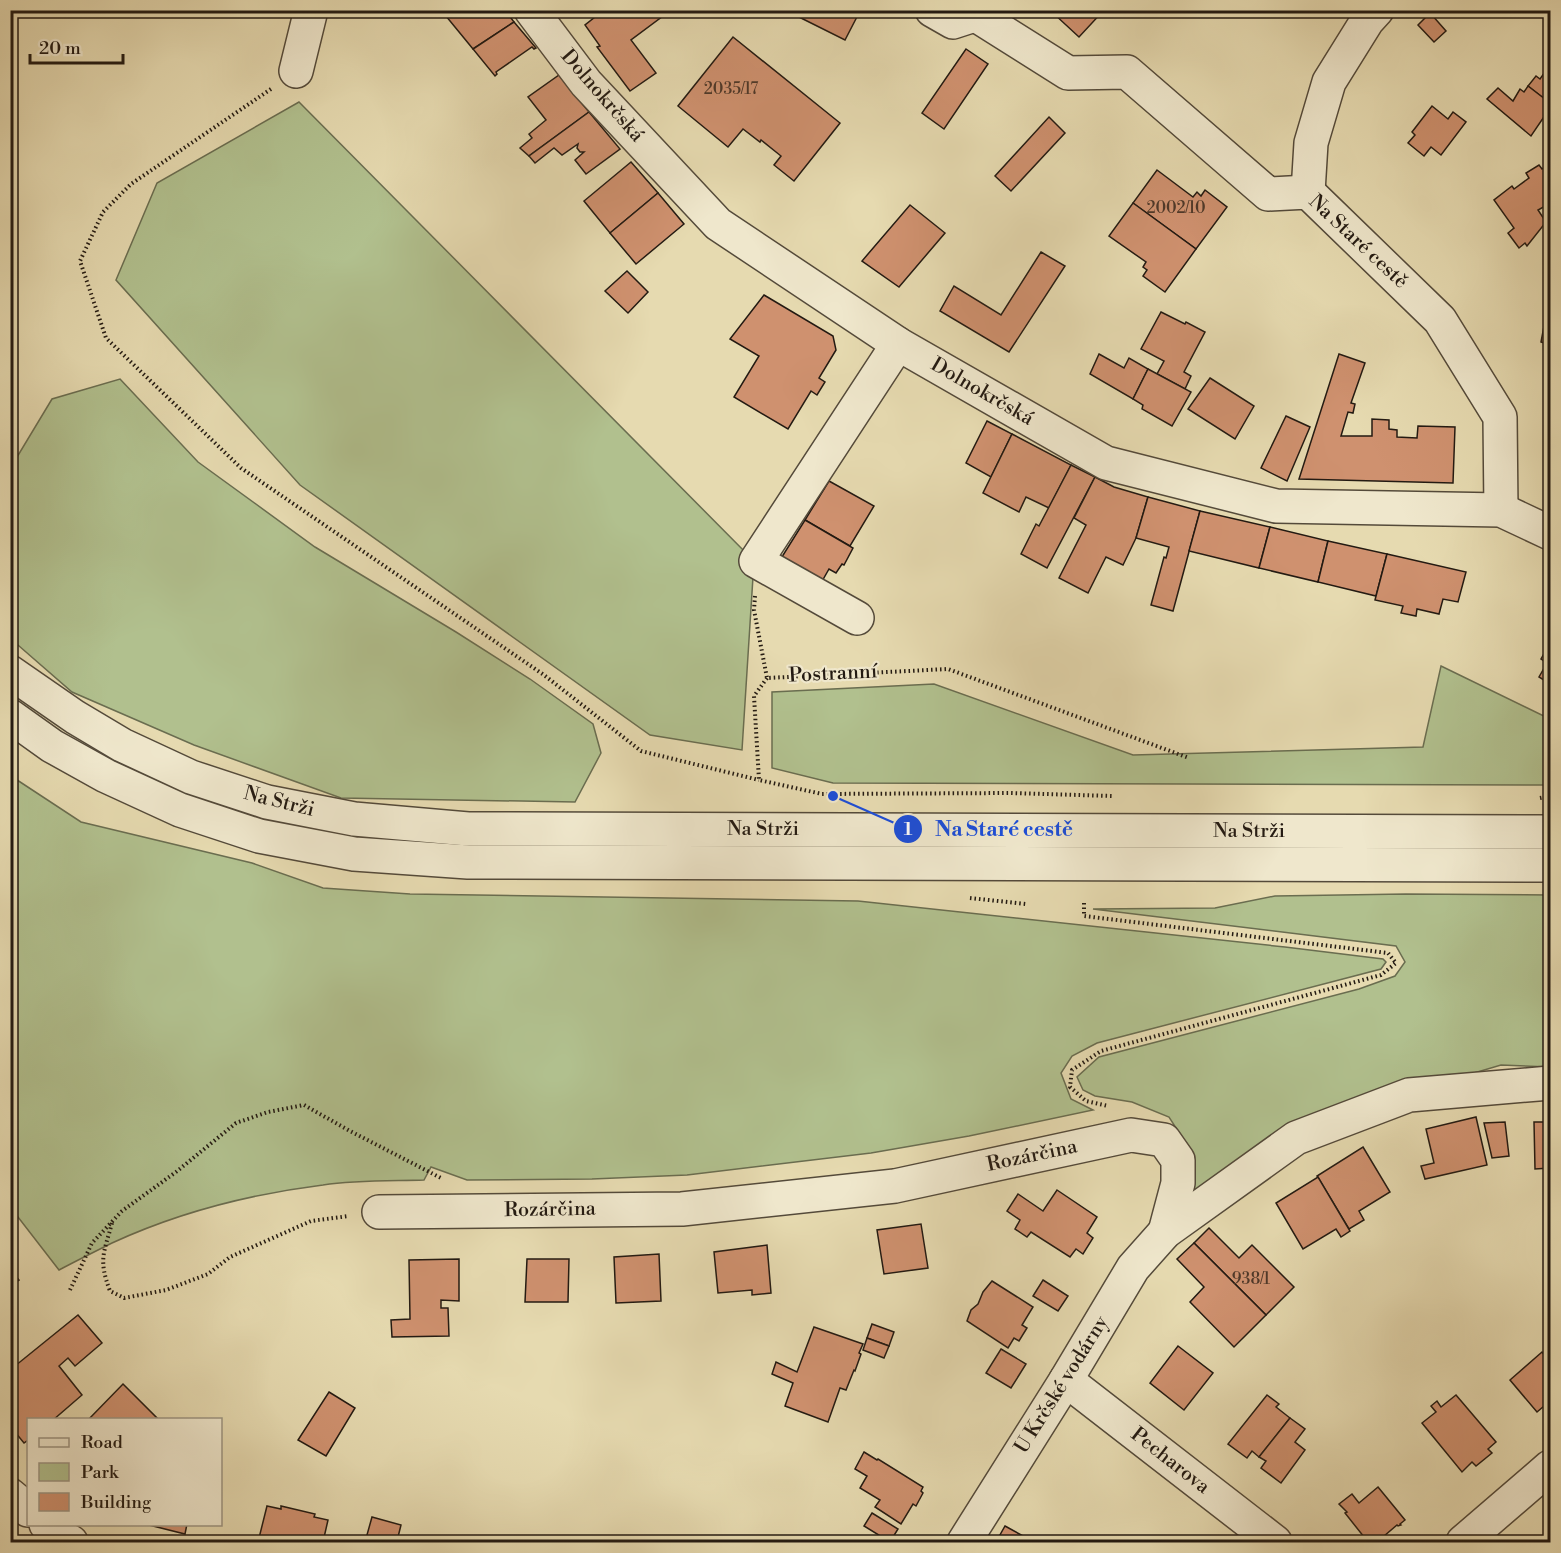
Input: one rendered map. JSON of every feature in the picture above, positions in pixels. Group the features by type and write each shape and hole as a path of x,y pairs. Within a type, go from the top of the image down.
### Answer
{"street":[{"path":"296,71 311,10"},
{"name":"Dolnokrčská","path":"531,10 586,83 718,224 898,344 1106,463 1276,506 1501,510 1551,533"},
{"name":"Na Staré cestě","path":"932,10 953,22 983,13 1068,73 1127,72 1268,194 1308,192 1440,320 1500,417 1501,510"},
{"path":"1308,192 1311,143 1329,82 1367,21 1377,10"},
{"path":"857,618 756,561 898,344"},
{"name":"Na Strži","path":"10,672 75,717 122,745 191,777 267,802 354,819 468,829 1551,832"},
{"name":"Na Strži","path":"10,716 52,746 106,776 180,810 259,836 354,854 468,862 1551,865"},
{"path":"1165,1232 1296,1138 1409,1095 1551,1083"},
{"name":"Rozárčina","path":"379,1212 682,1209 895,1186 1131,1135 1164,1140 1178,1160 1178,1183 1165,1232"},
{"name":"U Krčské vodárny","path":"964,1542 1133,1268 1165,1232"},
{"name":"Pecharova","path":"1066,1380 1275,1542"},
{"path":"1463,1542 1548,1474"},
{"path":"10,1495 27,1509"},
{"path":"48,1526 71,1542"}],"path":[{"path":"296,71 131,184 103,212 80,261 106,338 241,468 544,675 641,751 822,794 1010,793"},
{"name":"Postranní","path":"756,561 754,610 767,678 948,669 1188,758"},
{"path":"759,780 754,696 767,678"},
{"path":"1084,903 1084,916 1388,953 1396,963 1381,975 1101,1051 1072,1070 1070,1087 1086,1101 1116,1108"},
{"path":"70,1290 92,1244 122,1211 176,1172 237,1123 268,1112 304,1105 443,1179"},
{"path":"113,1221 103,1256 104,1274 110,1291 124,1298 166,1290 208,1274 230,1257 311,1221 379,1212"}],"green space":[{"path":"299,102 754,561 742,750 650,735 300,485 116,280 157,183"},
{"path":"120,379 198,462 315,547 530,679 593,724 601,753 575,802 341,798 194,745 72,692 11,639 11,467 52,399"},
{"path":"1441,666 1550,719 1550,785 833,783 772,768 772,692 934,684 1133,755 1423,747"},
{"path":"11,776 81,822 252,863 323,888 410,894 858,901 1285,947 1383,959 1386,962 1381,969 1097,1043 1072,1056 1061,1073 1071,1099 1093,1110 969,1136 871,1153 687,1175 592,1179 467,1180 431,1167 424,1180 335,1183 215,1206 137,1232 59,1270 11,1208"},
{"path":"1550,895 1550,1067 1501,1065 1288,1128 1194,1199 1189,1148 1169,1117 1132,1102 1095,1096 1083,1090 1077,1077 1099,1057 1359,989 1395,976 1405,962 1396,946 1093,909 1215,908 1275,896"}],"building":[{"path":"441,10 505,10 514,22 473,49"},
{"path":"604,10 665,10 667,13 631,40 656,73 630,91 597,47 600,46 585,25"},
{"path":"792,10 860,11 845,40 791,13"},
{"path":"1055,10 1104,10 1079,37 1053,13"},
{"path":"1428,15 1430,17 1432,15 1446,31 1434,42 1418,25"},
{"path":"514,22 536,48 532,47 496,72 495,76 473,49"},
{"path":"733,37 840,123 794,181 774,165 781,156 761,140 760,142 743,129 728,147 678,106"},
{"path":"966,49 988,64 944,129 922,113"},
{"path":"1550,65 1550,103 1528,86 1536,76 1540,79"},
{"path":"559,75 589,112 529,156 520,148 532,138 529,134 546,120 528,97"},
{"path":"1528,86 1550,103 1550,108 1531,136 1487,99 1498,88 1513,101 1520,89 1524,92"},
{"path":"1432,106 1448,119 1453,112 1466,122 1441,155 1431,147 1424,156 1408,143 1415,135 1412,132"},
{"path":"589,112 620,149 586,174 575,160 584,152 580,152 577,148 578,144 562,155 554,148 535,163 529,156"},
{"path":"1049,117 1065,133 1011,191 995,176"},
{"path":"631,162 658,193 610,233 584,201"},
{"path":"1550,163 1550,208 1547,205 1538,210 1546,222 1527,246 1525,243 1519,248 1508,233 1514,228 1494,200 1512,186 1514,189 1529,178 1526,173 1539,165 1542,169"},
{"path":"1157,170 1193,197 1197,192 1201,196 1205,190 1227,207 1196,249 1133,203"},
{"path":"658,193 684,224 636,264 610,233"},
{"path":"1133,203 1196,249 1165,292 1143,276 1147,270 1143,267 1146,262 1109,236"},
{"path":"910,205 945,233 899,287 862,261"},
{"path":"1041,252 1065,266 1009,352 940,311 954,286 1001,315"},
{"path":"627,271 648,292 628,313 605,291"},
{"path":"764,295 833,336 836,350 819,378 825,382 817,395 811,391 788,429 734,397 759,356 730,339"},
{"path":"1550,307 1550,345 1541,342"},
{"path":"1161,312 1205,332 1184,372 1191,376 1185,389 1157,374 1164,361 1141,349"},
{"path":"1099,354 1124,368 1129,358 1148,369 1133,399 1090,374"},
{"path":"1339,354 1365,363 1351,403 1355,404 1353,413 1348,412 1341,436 1372,436 1372,419 1389,420 1389,429 1397,430 1397,437 1417,438 1418,426 1455,427 1453,483 1299,479"},
{"path":"1148,369 1191,392 1172,426 1142,409 1143,405 1133,399"},
{"path":"1210,378 1254,406 1235,439 1188,409"},
{"path":"1286,416 1310,427 1287,481 1261,468"},
{"path":"987,421 1012,434 991,477 966,463"},
{"path":"1012,434 1071,465 1049,508 1026,497 1019,512 983,493"},
{"path":"1071,465 1095,477 1047,568 1021,554 1036,524 1039,526"},
{"path":"1095,477 1114,487 1148,497 1136,538 1123,565 1106,557 1088,593 1059,578 1086,525 1074,518"},
{"path":"829,481 874,506 850,546 805,520"},
{"path":"1148,497 1200,511 1173,611 1151,605 1164,557 1166,558 1169,547 1136,538"},
{"path":"1200,511 1270,527 1259,568 1189,551"},
{"path":"805,520 853,548 844,565 842,564 836,573 829,569 821,583 780,560"},
{"path":"1270,527 1328,541 1318,582 1259,568"},
{"path":"1328,541 1387,554 1376,596 1318,582"},
{"path":"1387,554 1466,572 1458,602 1443,599 1439,614 1417,609 1416,616 1401,613 1403,606 1375,600"},
{"path":"1550,643 1550,684 1539,677 1547,663 1541,659"},
{"path":"1476,1117 1487,1165 1425,1179 1421,1166 1434,1163 1426,1129"},
{"path":"1505,1122 1509,1156 1492,1158 1484,1123"},
{"path":"1534,1122 1550,1122 1550,1168 1535,1169"},
{"path":"1363,1147 1390,1192 1359,1211 1364,1220 1349,1229 1317,1176"},
{"path":"1318,1177 1350,1231 1341,1237 1336,1229 1303,1249 1276,1203"},
{"path":"1057,1190 1097,1217 1087,1233 1093,1238 1083,1254 1076,1249 1070,1257 1031,1232 1027,1237 1015,1229 1020,1220 1007,1211 1018,1194 1043,1211"},
{"path":"921,1224 928,1268 884,1274 877,1230"},
{"path":"1209,1228 1239,1258 1252,1245 1294,1287 1266,1315 1194,1243"},
{"path":"1194,1243 1266,1315 1234,1347 1190,1302 1204,1287 1177,1259"},
{"path":"767,1245 771,1293 752,1295 752,1290 718,1293 714,1252"},
{"path":"659,1254 661,1301 616,1303 614,1257"},
{"path":"459,1259 459,1301 441,1300 441,1308 448,1308 449,1336 392,1337 391,1320 410,1319 409,1260"},
{"path":"527,1259 569,1259 568,1302 525,1302"},
{"path":"10,1269 19,1280 10,1286"},
{"path":"1043,1280 1068,1296 1058,1311 1033,1296"},
{"path":"992,1281 1033,1307 1022,1325 1027,1328 1019,1341 1014,1338 1008,1348 967,1321 971,1310 978,1304 983,1292"},
{"path":"78,1315 102,1343 75,1366 68,1358 59,1366 82,1395 55,1418 27,1418 27,1441 24,1443 10,1426 10,1370"},
{"path":"872,1324 894,1332 889,1346 867,1338"},
{"path":"814,1327 863,1344 855,1371 846,1390 840,1388 828,1422 785,1406 793,1383 772,1374 776,1362 797,1372"},
{"path":"867,1338 889,1346 884,1358 863,1350"},
{"path":"1178,1346 1213,1373 1184,1410 1150,1383"},
{"path":"1001,1349 1026,1364 1011,1388 986,1373"},
{"path":"1542,1352 1550,1362 1550,1401 1537,1412 1510,1380"},
{"path":"123,1384 157,1418 90,1418"},
{"path":"329,1392 355,1408 326,1456 298,1440"},
{"path":"1267,1395 1279,1404 1276,1407 1290,1418 1259,1457 1252,1451 1247,1458 1228,1444"},
{"path":"1456,1395 1496,1442 1488,1449 1492,1453 1476,1466 1472,1462 1462,1472 1422,1423 1436,1412 1431,1406 1437,1401 1441,1407"},
{"path":"1290,1418 1305,1429 1295,1442 1305,1450 1281,1483 1261,1468 1266,1461 1259,1457"},
{"path":"864,1452 923,1487 921,1491 923,1493 916,1506 913,1504 901,1524 875,1507 880,1500 860,1488 867,1476 855,1469"},
{"path":"1378,1487 1405,1520 1377,1542 1368,1542 1339,1504 1352,1494 1359,1503"},
{"path":"267,1506 281,1509 281,1506 315,1514 314,1517 328,1520 323,1542 258,1542"},
{"path":"872,1513 898,1529 890,1542 864,1526"},
{"path":"372,1517 401,1525 398,1537 421,1542 365,1542"},
{"path":"153,1526 187,1526 185,1534"},
{"path":"1005,1526 1034,1542 996,1542"}],"place":[{"name":"Na Staré cestě","path":"833,796"}]}
